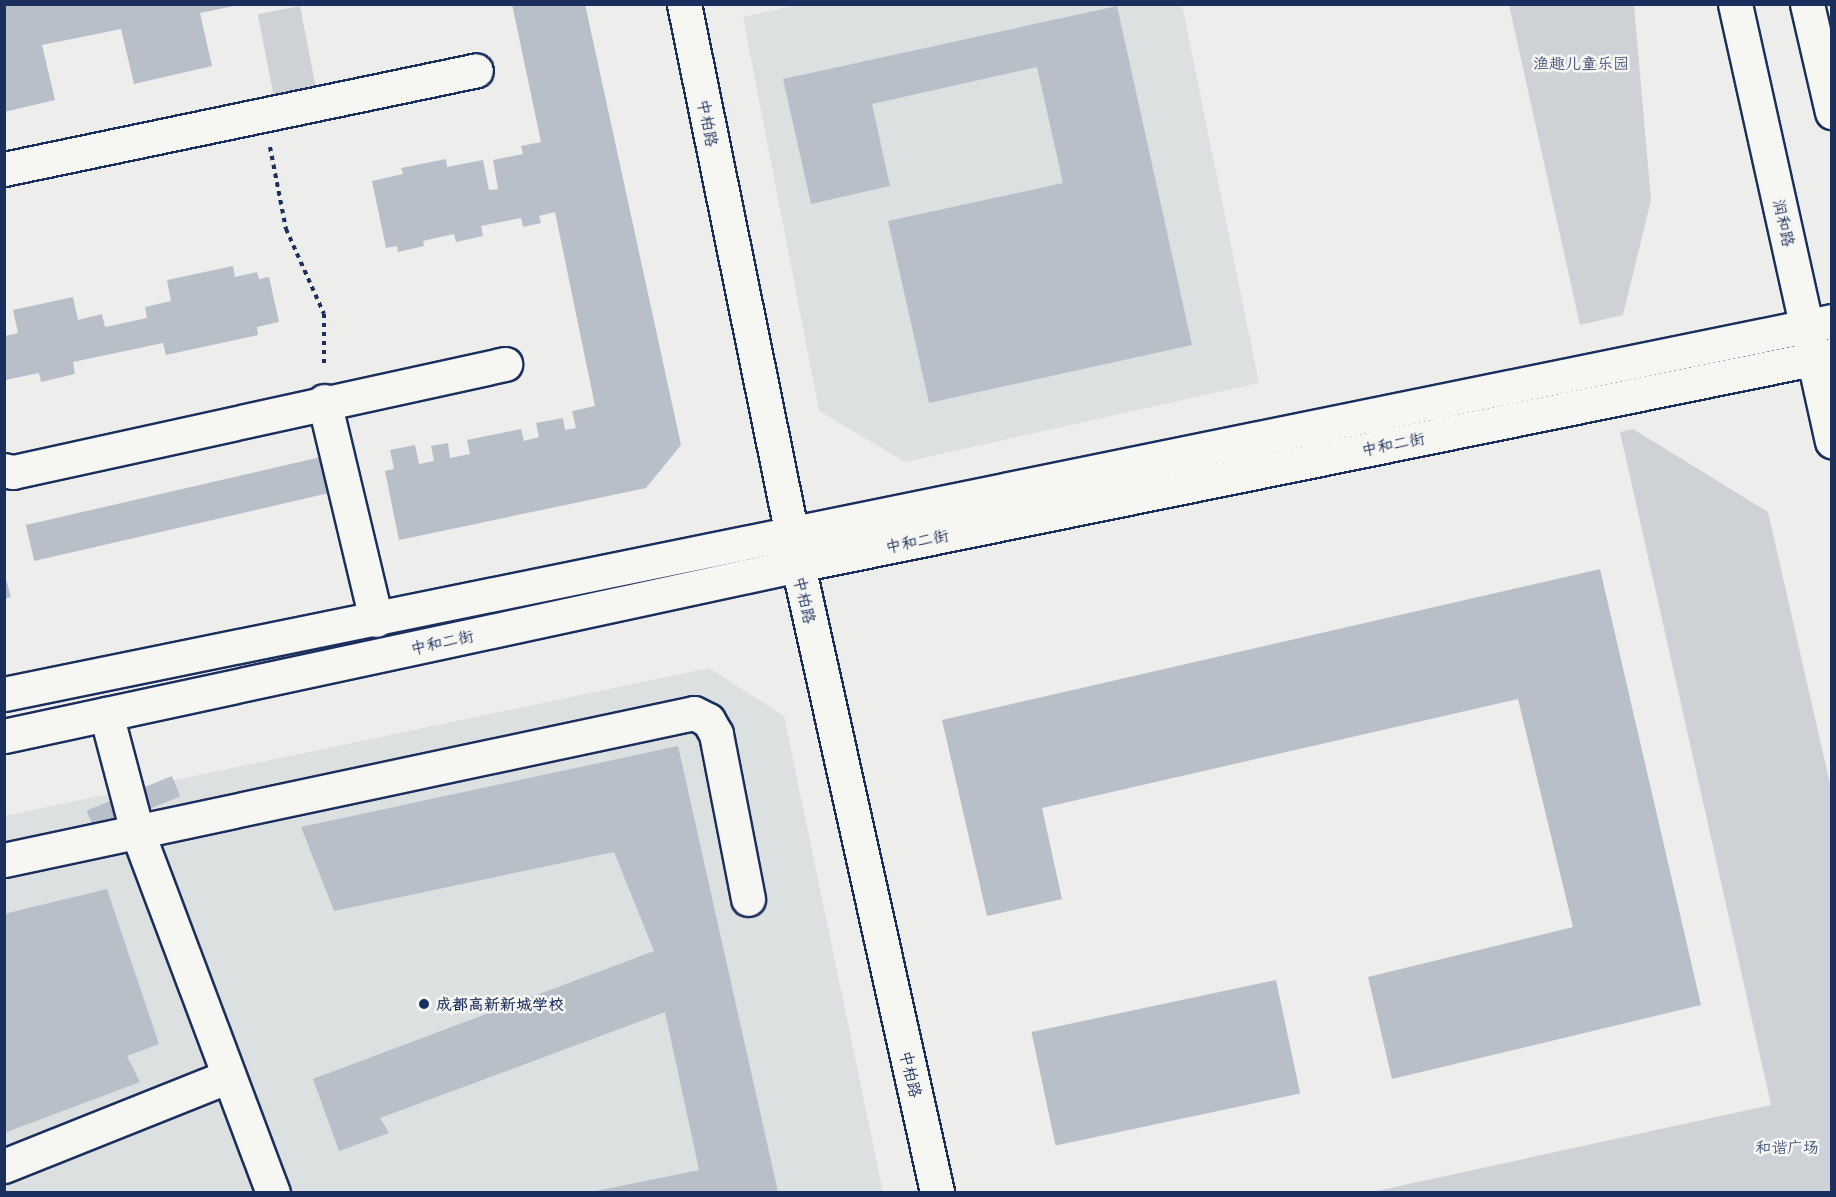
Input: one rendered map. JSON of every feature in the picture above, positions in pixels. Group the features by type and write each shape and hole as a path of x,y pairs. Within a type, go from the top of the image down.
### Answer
{"street":[{"name":"中柏路","path":"684,4 794,550 937,1192"},
{"name":"润和路","path":"1735,4 1819,323 1832,441"},
{"path":"1808,4 1832,112"},
{"path":"4,169 476,70"},
{"name":"中和二街","path":"4,736 106,714 794,550 1819,323"},
{"name":"中和二街","path":"4,694 376,620 794,550 1823,356"},
{"path":"4,470 13,472 324,401 506,364"},
{"path":"324,401 376,620"},
{"path":"4,860 694,713 708,720 716,734 748,899"},
{"path":"106,714 137,831 227,1077 273,1192"},
{"path":"4,1166 227,1077"}],"path":[{"path":"264,114 286,229 324,314 324,401"}],"shaded area":[{"path":"800,4 1182,5 1259,383 905,462 819,411 743,17"},
{"name":"成都高新新城学校","path":"709,668 784,716 883,1192 5,1192 4,816"}],"green space":[{"name":"渔趣儿童乐园","path":"1509,5 1634,5 1651,200 1623,315 1580,325"},
{"path":"300,6 316,87 274,96 258,14"},
{"name":"和谐广场","path":"1633,429 1768,512 1831,788 1831,1192 1372,1192 1771,1105 1620,432"}],"building":[{"path":"4,4 234,4 234,6 200,13 212,66 134,84 121,29 42,45 55,100 4,112"},
{"path":"512,4 585,4 681,445 646,488 399,540 385,471 394,469 390,450 415,445 419,464 434,461 431,446 448,443 450,458 470,454 467,440 521,429 524,441 539,437 536,423 563,418 565,430 576,428 572,411 595,406 555,212 539,216 541,223 523,227 521,218 481,226 483,236 456,242 454,234 423,241 424,246 398,252 397,246 386,248 372,181 403,174 401,168 446,159 447,167 483,160 489,190 498,189 493,160 523,154 521,146 541,142"},
{"path":"1117,6 1192,345 929,403 888,221 1063,183 1037,67 872,104 890,186 811,204 783,79"},
{"path":"233,266 235,277 257,272 259,279 269,277 279,322 257,327 258,335 166,355 163,343 73,362 75,374 41,382 39,373 5,380 5,336 18,333 13,310 73,297 78,320 102,314 105,327 147,318 145,307 171,301 167,280"},
{"path":"325,456 333,492 34,561 26,525"},
{"path":"1600,569 1701,1005 1392,1079 1368,977 1573,927 1518,699 1042,808 1062,899 987,916 942,720"},
{"path":"4,572 11,597 4,599"},
{"path":"678,746 778,1192 591,1192 699,1170 665,1012 380,1118 389,1133 339,1151 313,1079 654,951 614,852 334,911 301,827"},
{"path":"172,776 180,796 95,831 87,810"},
{"path":"107,889 159,1044 127,1056 140,1082 4,1133 4,914"},
{"path":"1276,980 1300,1093 1056,1145 1031,1032"}],"place":[{"name":"成都高新新城学校","path":"424,1004"}]}
